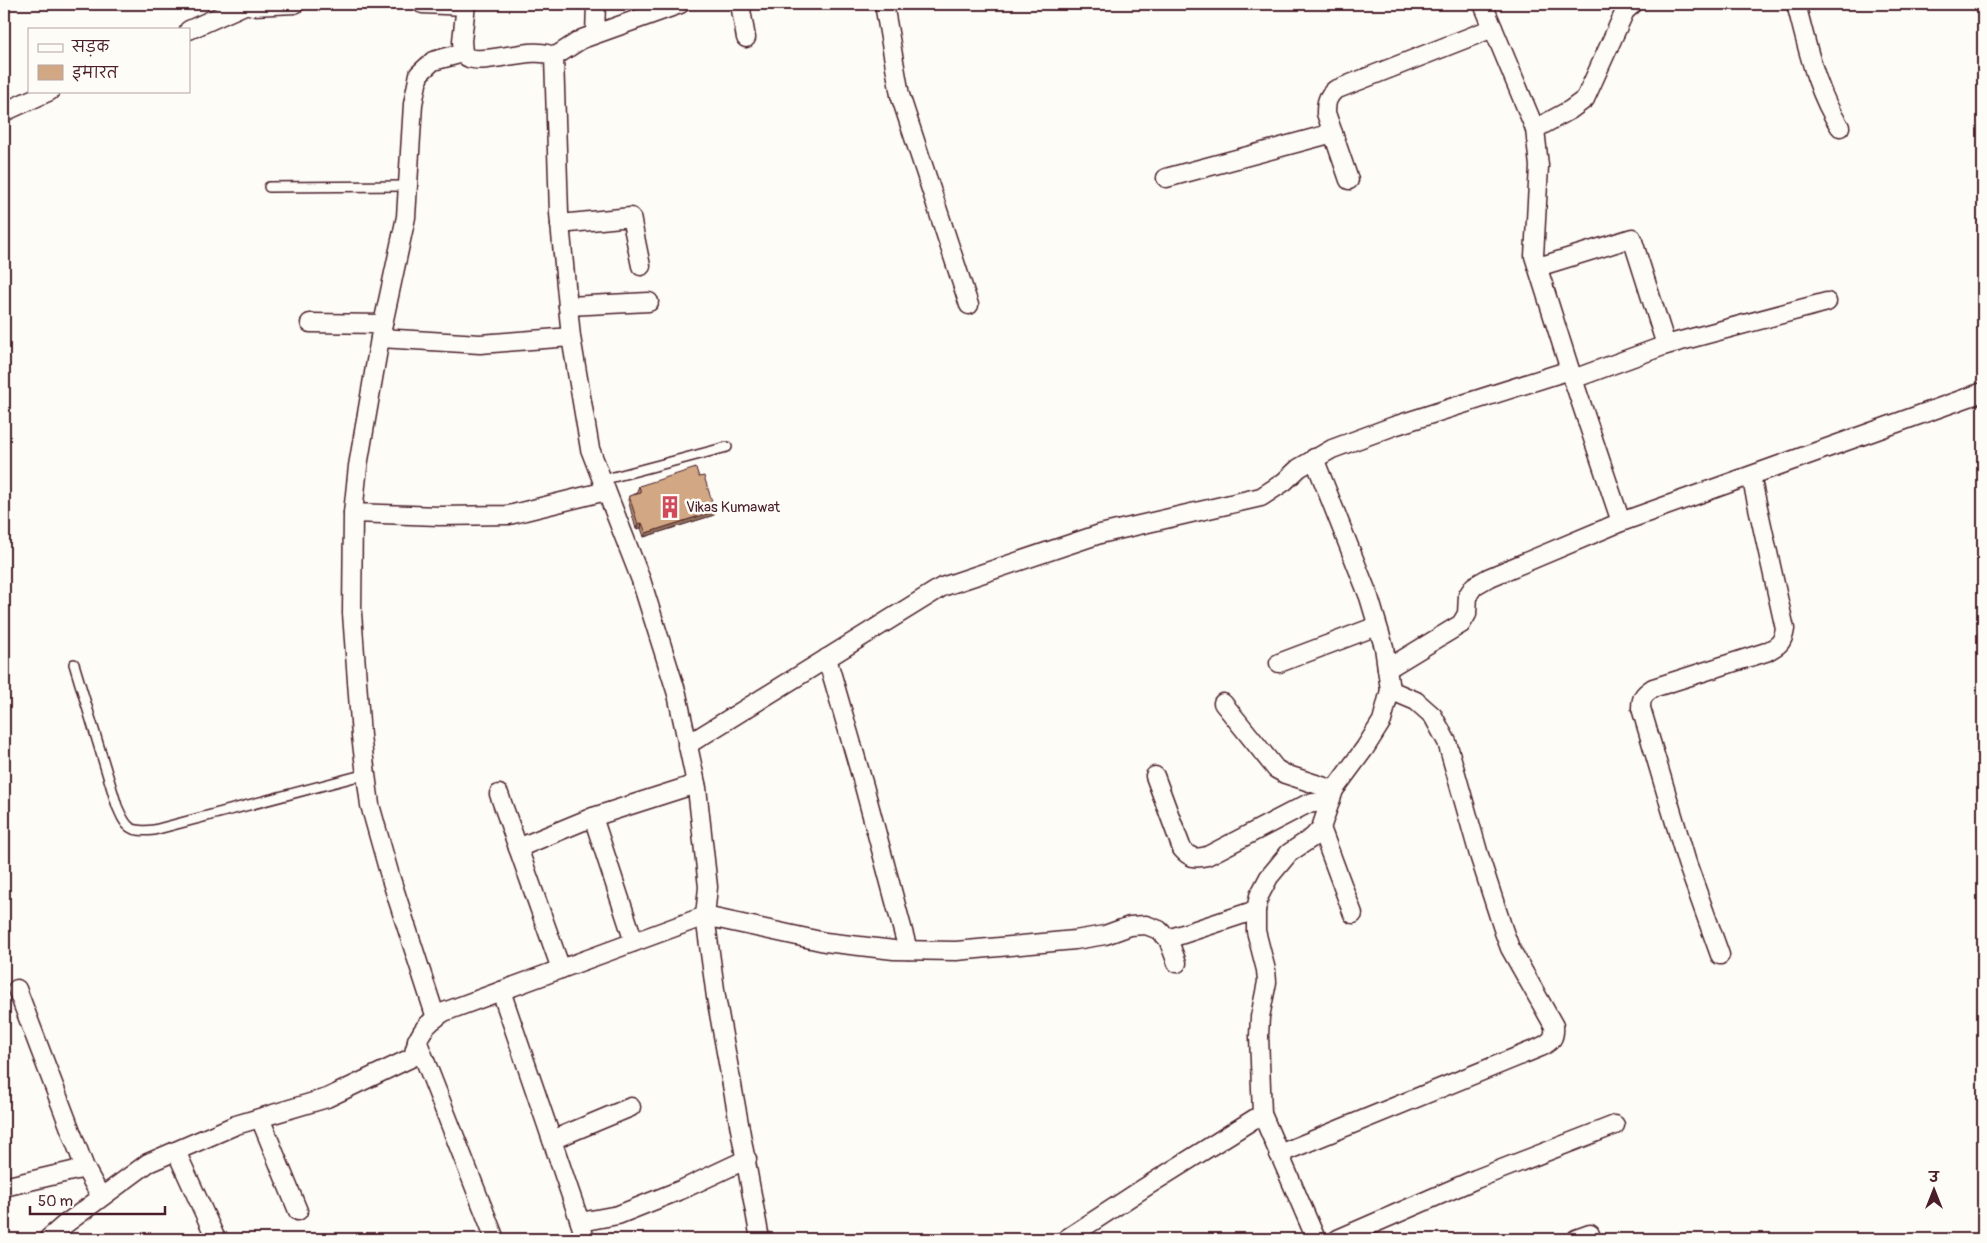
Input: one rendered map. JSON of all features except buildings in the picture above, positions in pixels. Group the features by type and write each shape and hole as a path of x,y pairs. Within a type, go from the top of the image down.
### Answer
{"street":[{"path":"190,30 247,4 254,6 295,4"},
{"path":"422,4 466,5 462,41 463,53 469,58 533,53 550,54 554,57"},
{"path":"595,34 596,4"},
{"path":"554,57 582,39 680,4"},
{"path":"740,4 746,38"},
{"path":"884,4 900,95 969,305"},
{"path":"1484,4 1535,129 1539,166 1534,256 1571,375 1621,522"},
{"path":"1535,129 1570,110 1585,99 1625,11 1633,4"},
{"path":"1796,4 1813,68 1833,117 1840,127"},
{"path":"1349,180 1326,113 1329,95 1335,90 1493,28"},
{"path":"436,1018 390,876 370,805 360,736 352,613 353,514 358,466 381,331 406,217 413,104 419,74 432,61 463,53"},
{"path":"554,57 560,224 571,337 590,449 647,599 677,694 688,745 696,784 708,887 705,916 716,997 747,1159 760,1239"},
{"path":"4,112 48,92"},
{"path":"1166,178 1333,133"},
{"path":"560,224 631,218 641,266"},
{"path":"1538,267 1632,238 1666,345"},
{"path":"568,306 649,302"},
{"path":"688,745 942,586 1100,534 1261,497 1314,458 1332,448 1394,426 1571,375 1666,345 1827,302"},
{"path":"310,323 480,344 571,337"},
{"path":"1387,669 1461,624 1467,614 1468,596 1474,586 1488,578 1621,522 1983,392"},
{"path":"1314,458 1368,597 1384,647 1390,690 1382,721 1331,796 1321,828 1313,837 1289,853 1269,877 1259,896 1256,910 1256,932 1266,970 1267,982 1260,1017 1259,1036 1262,1114 1316,1239"},
{"path":"1720,955 1687,863 1642,708 1642,701 1644,694 1653,688 1766,652 1777,647 1783,640 1785,630 1751,476"},
{"path":"353,514 509,515 604,485"},
{"path":"1279,663 1377,626"},
{"path":"827,658 908,950"},
{"path":"1279,1154 1541,1047 1551,1042 1555,1035 1554,1026 1510,948 1504,932 1479,856 1447,742 1427,711 1416,701 1390,690"},
{"path":"1223,702 1276,769 1331,796"},
{"path":"1155,776 1182,849 1188,856 1197,859 1207,856 1307,804 1331,796"},
{"path":"518,848 593,817 696,784"},
{"path":"499,794 560,969"},
{"path":"593,817 634,942"},
{"path":"1321,828 1353,914"},
{"path":"1168,939 1256,910"},
{"path":"48,1239 64,1224 148,1163 236,1125 327,1098 413,1057 417,1040 428,1023 444,1012 705,916 825,942 908,950 956,951 1075,940 1105,935 1130,926 1146,925 1159,930 1168,939 1176,963"},
{"path":"17,989 85,1168 101,1197"},
{"path":"501,991 585,1239"},
{"path":"417,1040 495,1239"},
{"path":"552,1140 631,1107"},
{"path":"1066,1239 1262,1114"},
{"path":"260,1118 298,1211"},
{"path":"1338,1239 1476,1179 1615,1125"},
{"path":"176,1151 216,1239"},
{"path":"580,1222 618,1215 683,1189 747,1159"},
{"path":"4,1187 85,1168"}],"lane":[{"path":"269,187 408,186"},
{"path":"604,485 727,447"},
{"path":"74,664 117,806 124,823 131,829 139,832 154,830 366,774"}],"place":[{"name":"Vikas Kumawat","path":"670,507"}]}
